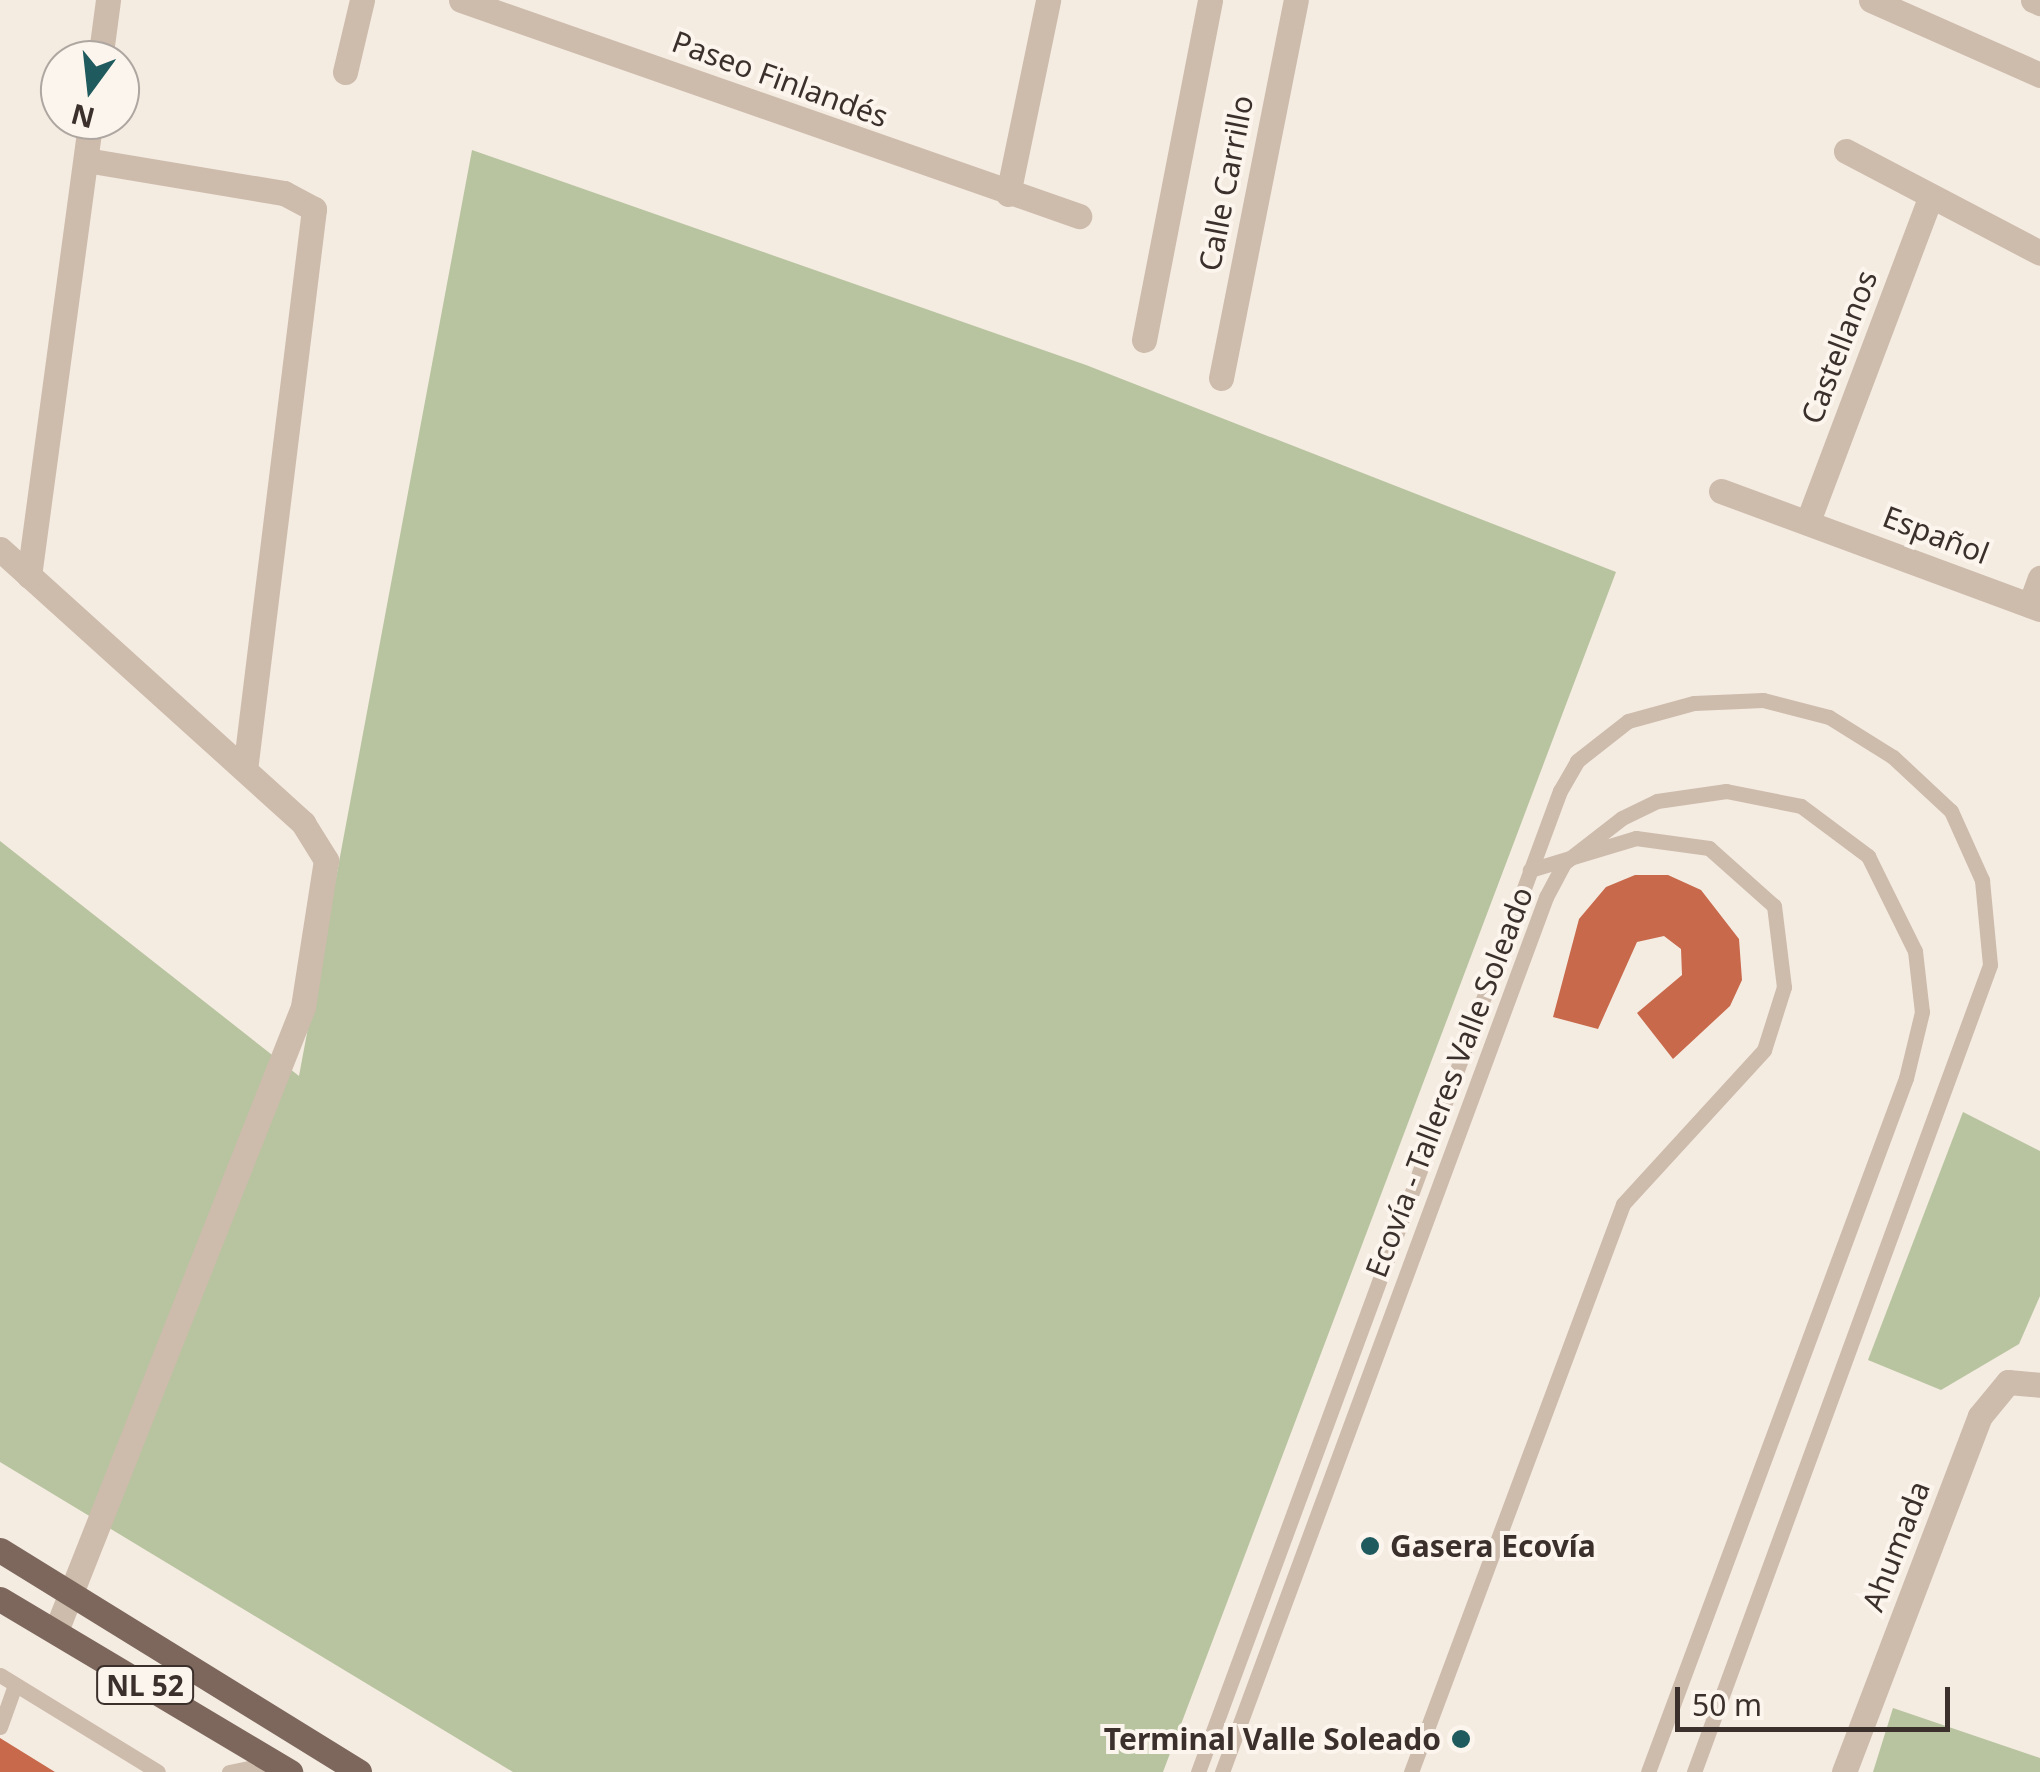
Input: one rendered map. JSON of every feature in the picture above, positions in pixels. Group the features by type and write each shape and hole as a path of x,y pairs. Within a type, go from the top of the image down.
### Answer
{"main road":[{"path":"0,1550 359,1772"},
{"name":"NL 52","path":"0,1599 282,1767"}],"street":[{"path":"103,40 108,0"},
{"path":"346,72 362,0"},
{"name":"Paseo Finlandés","path":"461,0 1079,216"},
{"path":"1008,194 1048,0"},
{"name":"Calle Carrillo","path":"1144,340 1210,0"},
{"name":"Calle Carrillo","path":"1221,378 1296,0"},
{"path":"1871,0 2040,74"},
{"path":"2033,0 2040,3"},
{"path":"30,576 88,140"},
{"path":"1846,152 2040,253"},
{"path":"86,160 284,193 314,210 244,770"},
{"name":"Castellanos","path":"1808,521 1931,196"},
{"name":"Español","path":"1721,491 2035,607"},
{"path":"0,549 303,822 326,860 303,1007 56,1631"},
{"path":"2035,607 2040,578"},
{"name":"Ahumada","path":"1844,1772 1980,1416 2008,1382 2040,1384"}],"lane":[{"path":"1198,1772 1560,791 1601,738 1661,709 1763,700 1829,716 1893,757 1951,811 1982,880 1985,990 1694,1772"},
{"name":"Ecovía - Talleres Valle Soleado","path":"1222,1772 1546,897 1576,854 1622,818 1690,794 1801,806 1846,836 1889,885 1921,983 1906,1078 1648,1772"},
{"path":"1411,1772 1623,1204 1764,1050 1784,987 1774,906 1730,860 1658,836 1576,854 1530,870"},
{"path":"0,1676 158,1772"},
{"path":"0,1728 15,1684"},
{"path":"229,1772 282,1767"}],"green space":[{"path":"472,150 1086,365 1616,572 1163,1772 513,1772 0,1462 0,841 299,1076"},
{"path":"1963,1112 2040,1151 2040,1296 2019,1344 1941,1390 1868,1360"},
{"path":"1893,1708 2040,1758 2040,1772 1873,1772"}],"building":[{"path":"1635,875 1668,875 1701,890 1739,939 1742,980 1730,1006 1673,1059 1637,1013 1682,975 1681,949 1664,936 1637,942 1598,1029 1553,1017 1579,919 1606,887"},
{"path":"0,1738 55,1772 0,1772"}],"place":[{"name":"Gasera Ecovía","path":"1370,1546"},
{"name":"Terminal Valle Soleado","path":"1461,1739"}]}
